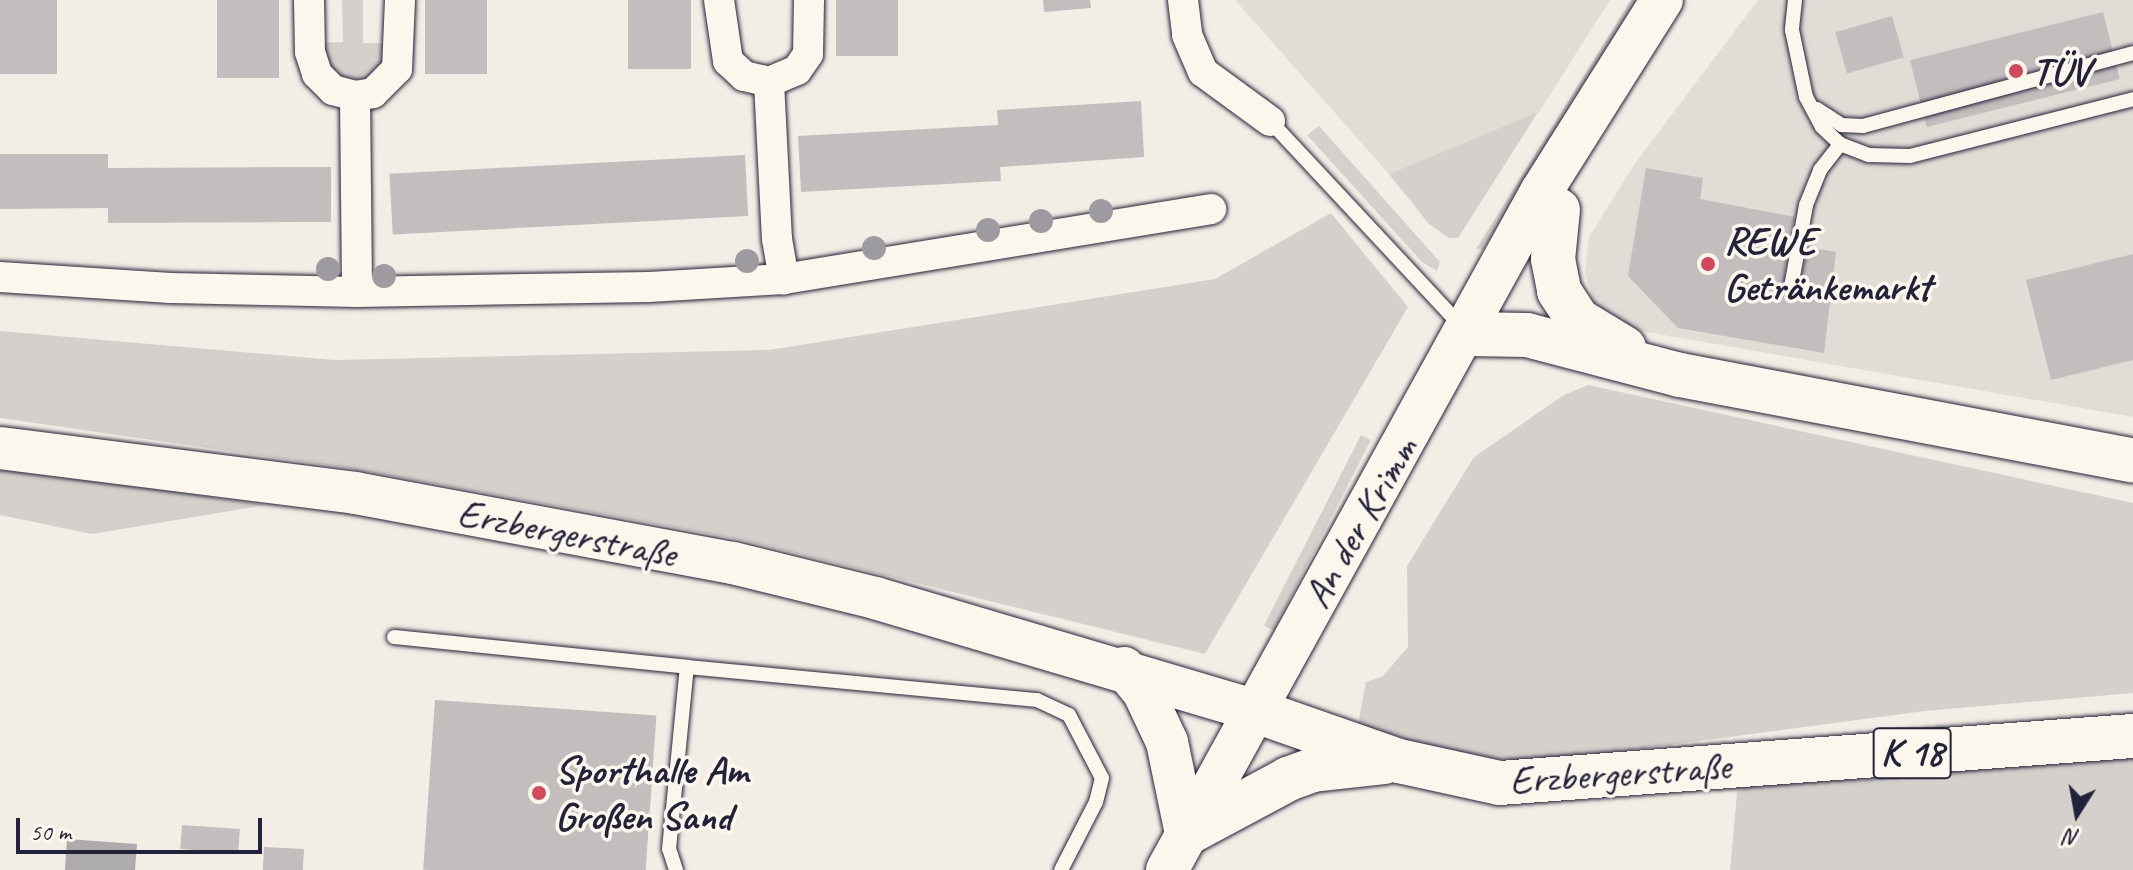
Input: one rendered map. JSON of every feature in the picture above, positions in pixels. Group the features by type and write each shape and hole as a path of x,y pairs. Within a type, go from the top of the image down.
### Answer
{"main road":[{"name":"An der Krimm","path":"1177,852 1253,710 1467,334 1541,192 1662,0"},
{"name":"An der Krimm","path":"1467,334 1558,210 1691,0"},
{"path":"1558,210 1553,271 1567,308 1604,338 1680,375"},
{"path":"1467,334 1527,335 1680,375 2133,461"},
{"name":"Erzbergerstraße","path":"0,448 355,493 733,563 1124,668 1399,761 1480,780 1522,783 2133,736"},
{"path":"1124,668 1144,693 1167,742 1177,852"},
{"name":"K 18","path":"1177,852 1313,770 1399,761"}],"street":[{"path":"309,0 310,52 317,74 333,90 355,96 386,85 397,69 400,0"},
{"path":"719,0 728,61 744,76 769,82 797,70 808,54 809,0"},
{"path":"1183,0 1187,35 1203,72 1270,121"},
{"path":"769,82 777,239 784,279"},
{"path":"355,96 357,292"},
{"path":"0,277 171,288 357,292 784,279 1211,209"}],"lane":[{"path":"1795,0 1792,30 1806,97 1822,127 1840,144 1869,155 1910,156 2133,99"},
{"path":"1806,97 1825,118 1863,126 2133,53"},
{"path":"1270,121 1467,334"},
{"path":"1791,287 1806,205 1820,170 1840,144"},
{"path":"394,637 1037,700 1069,715 1102,778 1096,802 1061,870"},
{"path":"676,870 669,849 687,667"}],"shaded area":[{"path":"342,0 363,0 363,43 387,43 383,64 364,79 344,79 332,73 319,43 343,42"},
{"path":"1235,0 1610,0 1539,112 1389,174"},
{"path":"1631,0 1641,0 1483,249 1476,249"},
{"path":"1758,0 2133,0 2133,417 1635,330 1594,304 1585,273 1589,237 1634,165"},
{"path":"1538,112 1458,238 1449,238 1429,224 1389,174"},
{"path":"1319,126 1440,262 1437,271 1422,262 1307,135"},
{"path":"1331,213 1408,307 1205,654 738,539 359,470 0,418 0,331 335,360 769,350 1215,279"},
{"path":"1588,385 2133,503 2133,693 1925,711 1547,761 1445,757 1358,724 1366,682 1383,676 1408,647 1407,566 1474,457 1564,395"},
{"path":"1361,435 1371,440 1274,631 1264,626"},
{"path":"0,467 266,505 92,534 0,515"},
{"path":"2133,753 2133,870 1730,870 1738,782"},
{"path":"67,839 137,844 135,870 65,870"}],"building":[{"path":"0,0 57,0 57,74 0,74"},
{"path":"217,0 279,0 279,78 217,78"},
{"path":"425,0 487,0 487,74 425,74"},
{"path":"628,0 691,0 691,69 628,69"},
{"path":"836,0 898,0 898,56 836,56"},
{"path":"1043,0 1090,0 1091,8 1044,12"},
{"name":"TÜV","path":"2103,12 2120,79 1927,127 1910,60"},
{"path":"1892,16 1904,57 1847,74 1835,32"},
{"path":"1141,101 1144,157 1000,167 1001,181 801,192 798,136 998,125 997,110"},
{"path":"0,154 108,154 108,168 331,167 331,222 108,223 108,208 0,209"},
{"path":"745,155 748,216 393,235 389,174"},
{"name":"REWE Getränkemarkt","path":"1646,168 1703,178 1700,199 1795,217 1781,295 1798,298 1807,247 1836,252 1824,353 1678,328 1628,276"},
{"path":"2133,254 2133,360 2051,380 2026,280"},
{"name":"Sporthalle Am Großen Sand","path":"435,700 656,715 646,870 423,870"},
{"path":"182,825 240,829 238,853 180,849"},
{"path":"264,847 304,849 303,870 263,870"}],"place":[{"name":"TÜV","path":"2016,71"},
{"name":"REWE Getränkemarkt","path":"1708,264"},
{"name":"Sporthalle Am Großen Sand","path":"539,793"}]}
